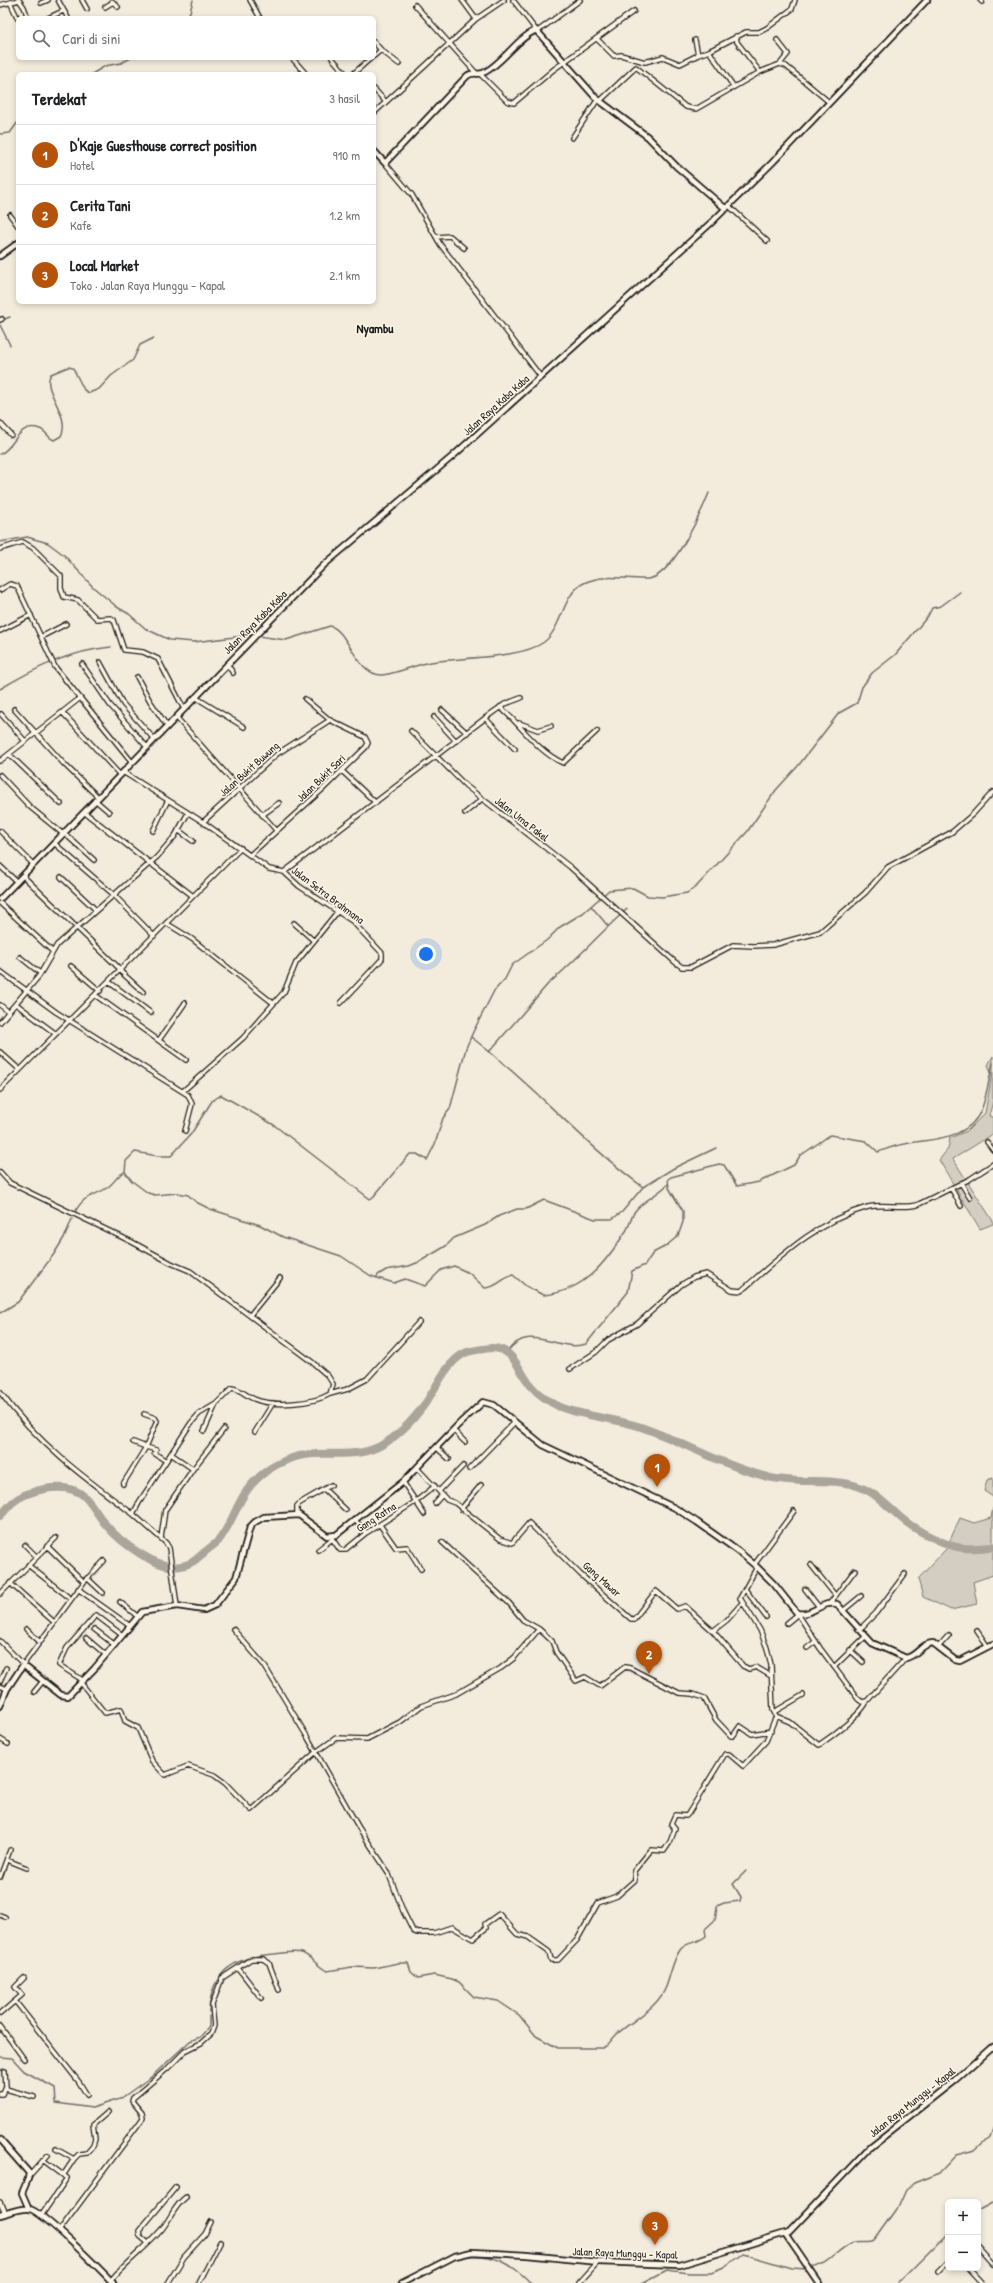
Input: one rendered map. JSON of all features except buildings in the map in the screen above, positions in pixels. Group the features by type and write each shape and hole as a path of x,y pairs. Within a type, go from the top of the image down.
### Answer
{"street":[{"path":"41,3 48,0"},
{"path":"58,0 67,16"},
{"path":"82,0 87,10"},
{"path":"250,0 259,16"},
{"path":"462,0 476,19"},
{"path":"376,111 476,19 504,0"},
{"path":"514,0 537,31 599,100 648,137 676,166 767,241"},
{"path":"384,163 467,76 485,72 528,35 537,31 580,0"},
{"path":"597,39 614,56 621,55 645,62 663,57 680,64 709,51 736,36 767,28 792,9 795,0"},
{"name":"Jalan Raya Kaba Kaba","path":"1,896 23,876 227,664 342,550 542,377 727,207 927,0"},
{"path":"105,7 112,1 118,8"},
{"path":"0,5 10,2 22,2 27,16"},
{"path":"10,2 17,16"},
{"path":"415,5 478,74 507,101 512,103 564,62 634,12"},
{"path":"52,16 63,11"},
{"path":"736,36 737,42 760,72"},
{"path":"695,40 698,55"},
{"path":"572,138 599,100 634,67 692,110 704,106 760,72 780,64 788,54 777,40"},
{"path":"376,44 399,64"},
{"path":"376,54 381,50"},
{"path":"709,51 734,87"},
{"path":"294,60 304,72"},
{"path":"334,60 344,72"},
{"path":"358,72 369,60"},
{"path":"780,64 786,66 830,102"},
{"path":"376,91 386,102"},
{"path":"376,153 417,203 436,237 542,377"},
{"path":"10,215 16,223"},
{"path":"436,237 450,236 464,248"},
{"path":"0,256 16,244"},
{"path":"0,423 10,435"},
{"path":"0,549 23,542 33,548 60,576 61,588 64,597 78,600 97,619 111,618 114,620 124,650 143,652 158,659 184,709"},
{"path":"0,590 10,584 18,586 55,667 79,699 132,762"},
{"path":"0,631 31,615"},
{"path":"41,637 66,624"},
{"path":"100,662 123,704 154,739"},
{"path":"82,664 113,710 147,747"},
{"path":"227,664 234,673"},
{"path":"137,676 150,701 167,726"},
{"path":"195,697 244,727"},
{"path":"62,712 121,774 168,800 203,822 269,868 284,872 485,718 500,707 520,698"},
{"path":"0,761 79,699"},
{"path":"305,699 330,720"},
{"path":"500,707 518,722 535,742 563,764 597,731"},
{"path":"14,709 109,812"},
{"path":"442,710 467,733"},
{"path":"1,714 25,741"},
{"path":"176,717 276,830"},
{"path":"434,717 456,741"},
{"path":"485,718 515,749"},
{"name":"Jalan Bukit Sari","path":"250,855 366,747 367,739 336,721 330,720"},
{"name":"Jalan Bukit Buwung","path":"203,822 238,788 277,754 330,720"},
{"path":"518,722 538,730 551,726"},
{"path":"411,731 435,757"},
{"path":"9,754 61,804"},
{"name":"Jalan Uma Pakel","path":"435,757 482,799 567,865 671,958 685,968 691,967 733,945 763,946 809,937 820,932 836,920 871,888 888,867 960,826 993,792"},
{"path":"342,770 376,803"},
{"path":"0,775 30,807 94,860"},
{"path":"465,814 482,799"},
{"path":"153,831 168,800"},
{"path":"262,815 279,803"},
{"path":"84,812 115,837 151,862 193,896"},
{"path":"0,1022 40,973 52,951 62,939 114,895 166,847 188,813"},
{"path":"178,830 193,841"},
{"path":"0,831 34,864"},
{"path":"54,843 114,895 154,936"},
{"path":"0,1090 109,982 240,848"},
{"path":"0,866 17,882"},
{"name":"Jalan Setra Brahmana","path":"284,872 299,886 352,921 381,950 383,955 341,1004"},
{"path":"23,876 143,992"},
{"path":"61,877 96,910"},
{"path":"0,903 52,951"},
{"path":"183,1091 243,1038 287,988 296,963 338,911"},
{"path":"166,923 192,940 273,1003"},
{"path":"294,924 314,941"},
{"path":"20,957 40,973"},
{"path":"72,966 100,991"},
{"path":"0,971 69,1021 188,1095 192,1104 186,1131"},
{"path":"109,982 151,1013"},
{"path":"95,995 186,1060"},
{"path":"159,1040 184,1002"},
{"path":"16,1004 56,1034"},
{"path":"0,1005 9,1012"},
{"path":"0,1052 20,1070"},
{"path":"0,1082 4,1086"},
{"path":"987,1142 993,1150"},
{"path":"570,1369 596,1352 608,1340 638,1324 681,1285 694,1277 706,1274 732,1290 741,1291 796,1243 842,1217 877,1205 908,1207 917,1204 961,1184 993,1164"},
{"path":"0,1172 10,1183 190,1271 250,1314 324,1372 333,1384 330,1394"},
{"path":"961,1184 970,1198"},
{"path":"951,1188 961,1206"},
{"path":"250,1314 280,1278"},
{"path":"204,1431 216,1404 227,1391 232,1388 252,1399 273,1404 309,1400 348,1389 368,1379 419,1322"},
{"path":"0,1392 11,1407 60,1459 133,1514 166,1543 172,1555 177,1606"},
{"path":"318,1550 403,1482 453,1430 483,1402 494,1405 543,1445 680,1512 738,1551 755,1566 799,1614 834,1667 858,1699 862,1702 867,1701"},
{"path":"133,1514 195,1417 216,1404"},
{"path":"255,1432 273,1404"},
{"path":"123,1484 146,1447 157,1421 155,1418 144,1414"},
{"path":"469,1469 515,1422"},
{"path":"161,1538 164,1513 192,1469 224,1429"},
{"path":"453,1430 465,1442"},
{"path":"133,1442 156,1450 154,1453 166,1461"},
{"path":"437,1448 449,1459"},
{"path":"170,1454 192,1469"},
{"path":"439,1491 463,1466"},
{"name":"Gang Mawar","path":"417,1468 442,1495 462,1508 500,1539 510,1543 528,1523 580,1574 631,1619 634,1619 656,1591 677,1609 684,1606 687,1607 713,1631 743,1666 749,1669 756,1667 771,1676"},
{"path":"403,1482 424,1514"},
{"path":"297,1515 297,1506 300,1503 332,1485"},
{"path":"462,1508 481,1485"},
{"name":"Gang Ratna","path":"332,1538 342,1551 366,1533 415,1502 435,1486"},
{"path":"324,1489 346,1510"},
{"path":"435,1503 442,1495"},
{"path":"794,1511 755,1566 740,1597 742,1603 763,1636 769,1655 774,1712 776,1716 790,1722 818,1746 849,1720 858,1715 864,1709 867,1701 906,1658 929,1643 939,1646 958,1661 993,1644"},
{"path":"0,1641 23,1665 65,1696 70,1694 82,1682 115,1645 137,1616 145,1611 177,1606 204,1610 215,1605 236,1578 244,1542 254,1523 267,1516 297,1515 304,1518 332,1538"},
{"path":"355,1520 366,1533"},
{"path":"380,1525 396,1548 407,1547 421,1569"},
{"path":"0,1594 36,1556 56,1538"},
{"path":"442,1542 509,1603 524,1620 539,1629 552,1641 556,1652 576,1681 585,1677 600,1686 625,1667 630,1668 679,1693 693,1694 704,1698 716,1720 731,1736 733,1736 740,1726 752,1734 771,1731"},
{"path":"25,1545 36,1556"},
{"path":"47,1546 84,1582"},
{"path":"0,1706 6,1689 39,1641 87,1578 104,1562"},
{"path":"28,1565 71,1599"},
{"path":"811,1565 835,1595"},
{"path":"830,1603 855,1570"},
{"path":"859,1630 876,1613 905,1574"},
{"path":"87,1578 103,1593"},
{"path":"10,1583 54,1622"},
{"path":"78,1589 130,1626"},
{"path":"745,1589 766,1617"},
{"path":"805,1589 819,1607"},
{"path":"844,1610 861,1596"},
{"path":"120,1602 137,1616"},
{"path":"713,1631 727,1620 742,1603"},
{"path":"787,1623 799,1614 830,1603 837,1604 844,1610 865,1637 880,1647 906,1658"},
{"path":"122,1634 96,1615 75,1639 64,1654 59,1665 82,1682 105,1713 121,1709 126,1721 138,1728 152,1761 162,1774 165,1775 188,1766 214,1775 225,1783 251,1810 316,1752 338,1737 359,1740 369,1738 400,1722 422,1706 456,1694 501,1668 514,1658 539,1629"},
{"path":"26,1629 39,1641"},
{"path":"94,1629 115,1645"},
{"path":"233,1629 264,1665 359,1828 388,1872 403,1911 413,1931 417,1933 434,1932 452,1927 473,1939 486,1928 485,1924 499,1914 517,1934 528,1937 549,1952 551,1960 554,1961 558,1960 577,1940 598,1903 617,1896 635,1880 634,1871 651,1850 664,1851 670,1842 675,1829 671,1824 675,1815 686,1816 688,1814 723,1755 727,1753 741,1765 745,1765 757,1749 766,1741 776,1716"},
{"path":"977,1631 988,1647"},
{"path":"939,1646 949,1634"},
{"path":"834,1667 865,1637"},
{"path":"86,1638 106,1655"},
{"path":"807,1648 816,1641"},
{"path":"0,1648 4,1645"},
{"path":"850,1650 863,1662"},
{"path":"0,1681 6,1668"},
{"path":"34,1692 43,1681"},
{"path":"0,1686 6,1689"},
{"path":"774,1712 803,1695"},
{"path":"0,1739 8,1744"},
{"path":"0,1877 2,1865 7,1860 10,1850"},
{"path":"7,1860 28,1868"},
{"path":"0,1915 5,1917"},
{"path":"59,2231 143,2118 142,2113 132,2101 133,2098 155,2080 185,2051 201,2043 211,2034 214,2026 211,2010 220,1981 223,1977 251,1960 265,1959 269,1964 280,1990"},
{"path":"238,1968 261,1998"},
{"path":"1,2011 22,1995 15,1987 24,1978"},
{"path":"15,2001 79,2082 87,2096"},
{"path":"0,2026 24,2059"},
{"name":"Jalan Raya Munggu - Kapal","path":"402,2283 463,2253 527,2255 598,2262 686,2264 743,2245 786,2235 869,2148 966,2070 993,2046"},
{"path":"0,2094 4,2094 6,2089 5,2071"},
{"path":"6,2089 34,2097"},
{"path":"64,2174 74,2159 90,2150 95,2141 92,2125 108,2112"},
{"path":"0,2140 27,2171 29,2176"},
{"path":"56,2149 74,2159"},
{"path":"48,2155 29,2176 22,2193 29,2209 41,2216 59,2231 112,2282 123,2265 163,2228 178,2202 186,2196"},
{"path":"41,2216 66,2181 67,2176 44,2160"},
{"path":"148,2243 140,2236 139,2231 176,2187"},
{"path":"0,2202 2,2215 29,2209"},
{"path":"168,2283 184,2257 205,2234 211,2222"},
{"path":"786,2235 819,2283"},
{"path":"199,2283 220,2242"},
{"path":"981,2251 993,2264"},
{"path":"579,2283 598,2262"},
{"path":"939,2271 945,2265"},
{"path":"970,2271 981,2283"}],"shaded area":[{"path":"993,1056 993,1101 989,1116 993,1117 993,1134 953,1159 993,1221 993,1224 980,1229 939,1160 948,1149 950,1138 967,1131 985,1113 992,1074 988,1065"},
{"path":"993,1478 993,1497 984,1491 987,1480"},
{"path":"993,1508 993,1575 973,1582 977,1604 951,1610 923,1597 918,1579 946,1549 960,1518 974,1523 991,1518"}],"waterway":[{"path":"187,16 193,0"},
{"path":"95,72 105,66 121,63 127,60"},
{"path":"0,134 10,133 16,125"},
{"path":"2,320 10,317"},
{"path":"0,325 10,345"},
{"path":"0,454 5,451 21,432 26,429 40,429 54,440 61,436 63,420 49,387 51,374 68,367 73,368 84,390 89,393 99,389 111,376 133,360 140,345 154,338"},
{"path":"0,542 27,537 48,543 64,555 93,587 117,607 129,614 146,629 170,640 194,642 251,635 286,640 330,626 342,635 365,668 373,673 382,675 431,662 521,652 534,648 550,636 571,595 584,583 600,578 647,579 656,576 666,568 684,544 709,493"},
{"path":"125,1172 126,1161 135,1152 158,1156 171,1156 191,1134 212,1101 221,1095 274,1125 370,1199 410,1154 417,1154 427,1160 435,1144 443,1118 450,1109 466,1048 494,991 505,979 512,965 547,940 560,927 583,913 609,890 633,888 648,896 662,897 687,893 696,887 747,832 776,790 798,766 839,713 857,703 862,687 872,673 895,655 928,616 932,608 941,606 960,592"},
{"path":"0,689 26,674 53,662 81,652 111,647"},
{"path":"591,906 608,926"},
{"path":"489,1052 548,984 627,909"},
{"path":"471,1037 515,1074 620,1170 643,1187"},
{"path":"507,1352 516,1343 525,1339 534,1338 565,1345 575,1346 586,1344 628,1292 632,1271 645,1265 653,1253 666,1246 678,1236 683,1222 683,1211 669,1188 668,1179 671,1177 719,1164 724,1165 737,1186 759,1182 794,1165 800,1156 830,1135 866,1141 878,1152 898,1145 949,1136 968,1127 976,1119 984,1103 993,1063"},
{"path":"377,1277 386,1270 409,1266 419,1262 446,1246 454,1238 485,1225 499,1216 517,1209 526,1209 544,1200 595,1219 612,1219 622,1212 643,1187 674,1168 716,1148"},
{"path":"75,1212 83,1201 108,1187 125,1172 132,1181 148,1193 155,1195 178,1193 188,1195 196,1202 210,1209 260,1225 283,1237 341,1256 371,1276 394,1283 405,1279 425,1286 441,1270 454,1266 469,1273 485,1288 489,1288 513,1275 526,1286 543,1295 558,1293 570,1288 582,1282 592,1274 602,1264 618,1243 638,1208 668,1184"},
{"path":"0,1313 18,1302 54,1254 65,1236 72,1219"},
{"path":"0,1516 12,1503 26,1494 54,1488 72,1490 84,1496 112,1532 140,1554 162,1564 172,1566 189,1564 218,1541 229,1525 245,1493 257,1479 267,1471 298,1456 313,1454 352,1454 371,1450 380,1446 394,1437 412,1420 427,1401 447,1369 457,1358 469,1352 491,1348 499,1349 511,1356 531,1386 544,1398 560,1407 641,1427 735,1467 768,1477 790,1481 846,1483 857,1486 875,1495 913,1527 947,1544 963,1548 993,1547"},
{"path":"209,2012 215,1986 220,1976 228,1968 248,1958 288,1952 299,1952 312,1959 327,1971 352,1967 374,1968 398,1963 408,1963 411,1972 418,1978 434,1975 452,1979 459,1982 474,1997 498,2001 519,2015 536,2036 558,2048 603,2048 616,2035 657,2002 666,1987 673,1964 680,1950 685,1945 703,1939 706,1936 705,1929 715,1920 717,1906 724,1903 740,1901 741,1897 733,1884 746,1871"},
{"path":"0,2057 12,2058 24,2071 55,2088 56,2103 92,2108 120,2099 151,2077 190,2041 200,2037 209,2027 209,2016"},
{"path":"811,2268 817,2267 827,2261 851,2243 857,2241 869,2242 875,2240 897,2209 906,2189 914,2183 939,2173 956,2155 975,2150 989,2137 993,2126"},
{"path":"981,2208 993,2202"},
{"path":"898,2283 946,2235"},
{"path":"642,2283 667,2270 689,2273 711,2273 724,2268 743,2254 791,2268 807,2269"},
{"path":"466,2256 494,2258 502,2261 524,2276 531,2283"},
{"path":"408,2283 458,2257"}],"place":[{"name":"D'Kaje Guesthouse correct position","path":"657,1487"},
{"name":"Cerita Tani","path":"649,1674"},
{"name":"Local Market","path":"655,2245"}],"district":[{"name":"Nyambu","path":"375,328"}]}
